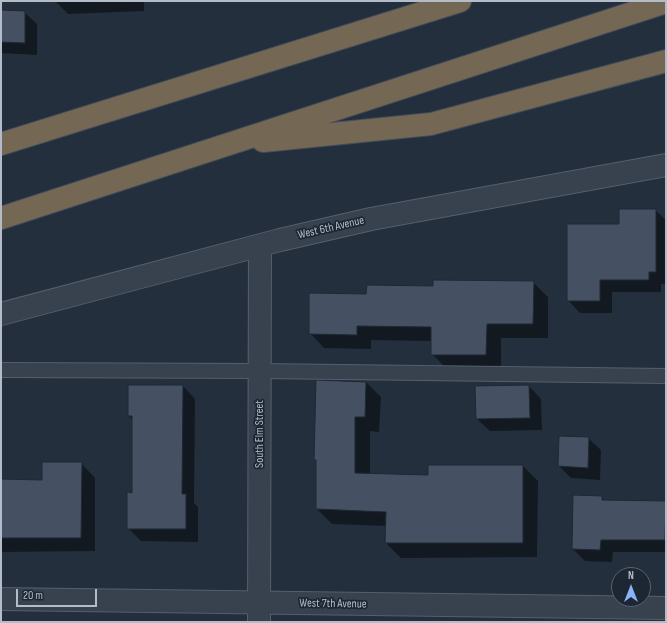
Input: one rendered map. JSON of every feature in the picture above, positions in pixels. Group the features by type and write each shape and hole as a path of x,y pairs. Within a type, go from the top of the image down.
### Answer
{"highway":[{"path":"1,144 460,1"},
{"path":"1,218 666,2"},
{"path":"220,146 431,124 666,61"}],"street":[{"name":"West 6th Avenue","path":"1,314 260,246 370,219 666,165"},
{"name":"South Elm Street","path":"259,613 260,246"},
{"name":"West 7th Avenue","path":"1,599 259,613 666,608"}],"lane":[{"path":"1,370 260,371 666,376"}],"building":[{"path":"1,10 25,11 25,43 1,42"},
{"path":"619,209 656,209 656,272 649,272 649,280 600,280 600,301 567,301 567,224 619,224"},
{"path":"433,280 534,281 533,324 487,324 486,355 431,355 431,327 357,326 357,335 309,334 309,293 366,294 367,285 433,286"},
{"path":"316,380 366,382 365,417 355,417 355,473 428,475 428,465 523,465 523,543 385,543 386,512 316,509 316,460 314,460"},
{"path":"128,385 183,385 182,494 186,494 186,529 127,529 127,492 132,493 132,416 128,416"},
{"path":"529,385 530,418 476,419 475,386"},
{"path":"559,436 589,437 588,468 558,466"},
{"path":"42,462 82,462 81,538 1,538 1,479 42,480"},
{"path":"573,495 602,496 602,500 666,501 665,540 601,540 600,550 572,549"}]}
